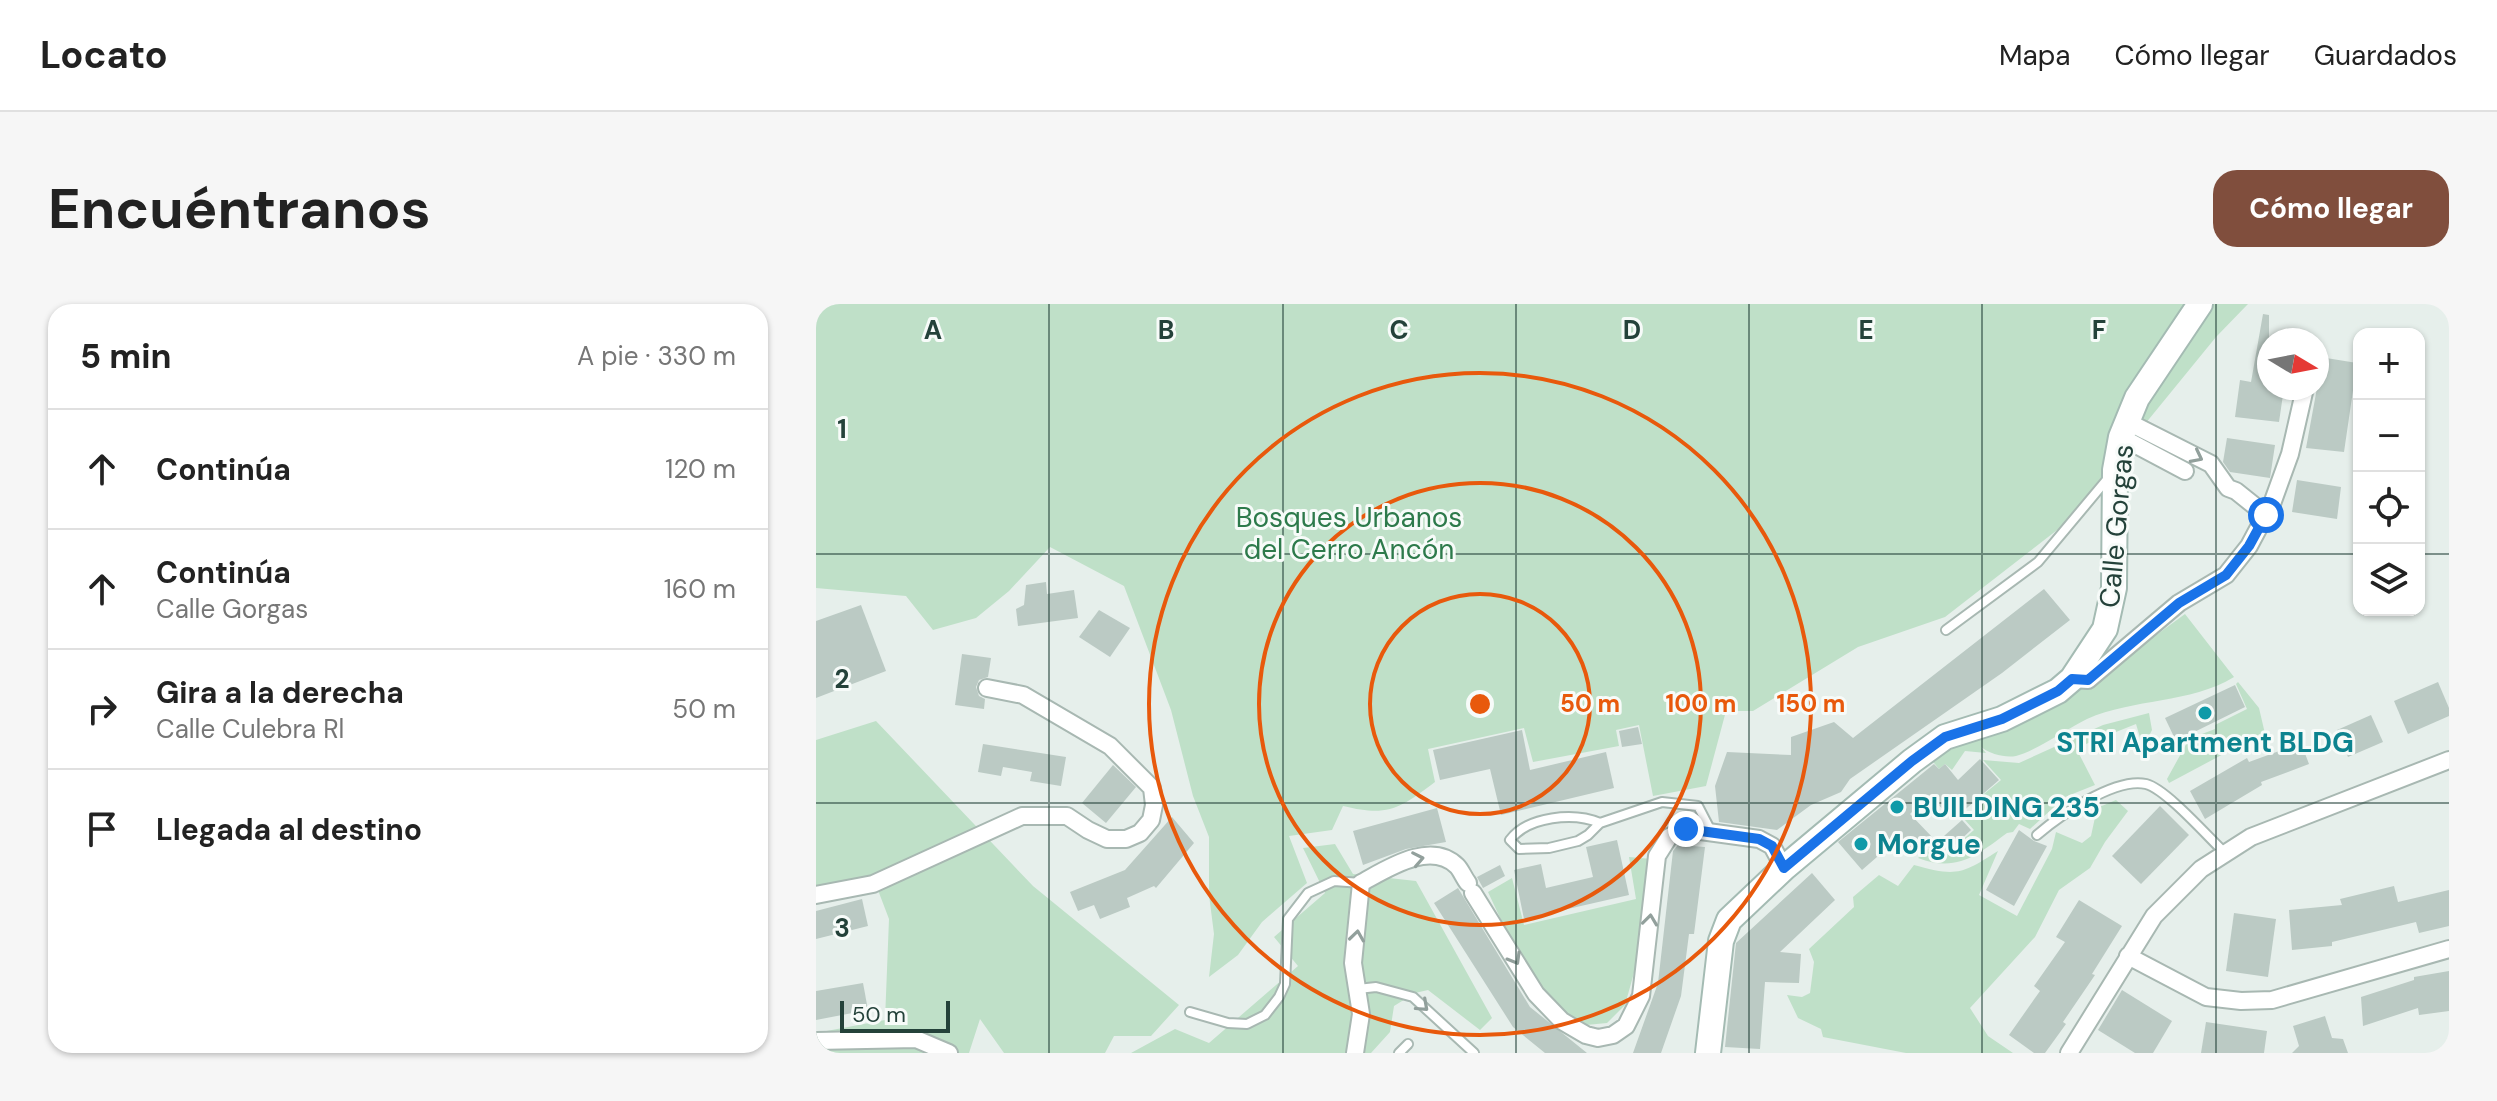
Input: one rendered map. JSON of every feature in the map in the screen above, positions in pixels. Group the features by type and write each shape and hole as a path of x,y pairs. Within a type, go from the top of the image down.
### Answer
{"street":[{"name":"Calle Gorgas","path":"1708,1053 1721,941 1729,920 1784,868 1945,737 2002,719 2058,691 2072,679 2105,629 2114,588 2115,470 2125,429 2137,398 2200,304"},
{"path":"2072,679 2088,680 2179,603 2226,575 2249,546 2266,515 2290,454 2302,400"},
{"path":"2125,429 2185,471"},
{"path":"2125,429 2211,464 2228,488 2266,515"},
{"path":"816,895 873,884 1022,816 1067,816 1107,839 1126,839 1140,833 1151,820 1154,805 1152,788 1110,746 1023,695 987,688"},
{"path":"2069,1053 2154,916 2201,869 2251,837 2449,760"},
{"path":"1355,1053 1361,1014 1353,963 1361,883 1400,863 1424,856 1440,856 1458,866 1536,994 1562,1021 1586,1035 1598,1038 1613,1035 1626,1026 1641,996 1657,856 1669,837 1686,829 1759,839 1772,846 1784,868"},
{"path":"2128,956 2206,997 2241,1001 2272,1000 2449,949"},
{"path":"816,1041 916,1039 949,1053"}],"lane":[{"path":"1946,630 2038,562 2115,470"},
{"path":"2037,835 2055,819 2111,789 2147,784 2161,792 2225,854"},
{"path":"1600,823 1571,816 1517,832 1510,840 1519,849 1549,848 1578,841 1600,823 1662,802 1698,806 1712,833"},
{"path":"1190,1012 1228,1023 1247,1024 1265,1015 1285,984 1288,919 1308,893 1334,881 1361,883"},
{"path":"1357,989 1376,987 1413,997 1474,1053"},
{"path":"1399,1053 1408,1044"}],"green space":[{"name":"Bosques Urbanos del Cerro Ancón","path":"816,304 2248,304 2216,337 2061,527 1945,617 1858,647 1753,711 1726,711 1706,786 1653,796 1639,725 1616,730 1619,746 1533,762 1524,728 1428,749 1435,782 1412,799 1382,810 1343,806 1332,830 1289,836 1307,883 1262,922 1238,955 1209,977 1214,934 1209,895 1209,837 1193,796 1171,710 1124,586 1050,547 1009,591 976,618 933,630 906,596 816,588"},
{"path":"2185,614 2234,677 2217,686 2181,697 2105,712 2016,756 1998,755 1981,747 1986,753 1965,751 1952,770 1945,764 1939,769 1930,758 1970,737 2030,720 2088,685"},
{"path":"2238,682 2259,708 2266,738 2244,743 2169,783 2167,779 2189,739 2215,729 2215,725 2247,709 2236,684"},
{"path":"2149,713 2152,730 2145,744 2142,744 2136,724 2076,748 2095,785 2065,797 2030,829 2019,824 2013,832 1976,855 1955,862 1944,864 1918,858 1928,849 1935,851 1946,842 1953,848 1974,830 1964,819 1979,805 1979,798 2001,780 1983,760 2019,763 2103,725"},
{"path":"876,721 1033,886 1179,1005 1151,1036 1114,1036 1105,1053 1004,1053 980,1019 969,1053 816,1053 816,1033 885,1020 889,919 873,877 816,889 816,740"},
{"path":"2116,800 2128,811 2090,868 2059,890 2035,937 1970,1008 1988,1036 2013,1053 1906,1053 1823,1037 1821,1029 1798,1018 1787,995 1802,997 1810,993 1814,962 1809,949 1854,907 1853,897 1879,875 1898,886 1914,865 1940,871 1959,871 1976,865 1998,851 1979,895 2017,916 2052,849 2056,832 2082,843 2091,836 2097,808"},
{"path":"1335,844 1353,874 1416,881 1492,1018 1480,1030 1428,990 1415,993 1394,1006 1390,1032 1371,1053 1131,1053 1175,1029 1209,1043 1298,966 1274,937 1325,893 1303,848"},
{"path":"1629,857 1652,859 1639,955 1625,1005 1607,1023 1586,1025 1550,1003 1529,968 1522,965 1488,892 1512,878 1524,925 1636,899"}],"building":[{"path":"2263,314 2269,315 2269,328 2261,328"},
{"path":"2257,348 2257,400 2282,400 2279,422 2235,417 2240,380 2251,382"},
{"path":"2329,358 2353,362 2353,390 2344,452 2306,448 2315,400 2329,400"},
{"path":"2227,438 2275,445 2270,478 2230,472 2223,462"},
{"path":"2297,480 2341,487 2337,519 2292,512"},
{"path":"1046,582 1047,594 1074,590 1078,618 1018,626 1016,609 1024,605 1026,585"},
{"path":"2044,589 2070,620 2002,673 1850,779 1841,792 1811,805 1777,830 1719,822 1715,786 1727,752 1791,755 1791,737 1834,722 1853,738"},
{"path":"861,605 886,671 816,698 816,621"},
{"path":"1099,610 1130,628 1110,657 1079,637"},
{"path":"962,654 991,658 988,677 979,680 976,687 979,696 985,699 984,709 955,705"},
{"path":"2438,682 2449,708 2449,716 2408,734 2394,701"},
{"name":"STRI Apartment BLDG","path":"2235,685 2245,707 2176,741 2165,718"},
{"path":"2371,715 2383,742 2348,757 2337,730"},
{"path":"1638,727 1642,744 1622,747 1619,731"},
{"path":"1522,730 1530,770 1606,752 1614,788 1501,815 1490,769 1440,780 1433,750"},
{"path":"2301,743 2309,764 2261,782 2262,785 2205,819 2190,791 2247,758 2249,762"},
{"path":"983,744 1066,757 1061,786 1030,781 1032,772 1003,767 1001,776 978,772"},
{"path":"1980,759 1999,780 1953,820 1929,795 1910,814 1933,838 1917,854 1900,837 1862,870 1838,842 1934,764 1939,769 1945,764 1958,780"},
{"path":"1113,765 1136,787 1106,823 1082,803"},
{"path":"2160,806 2189,835 2141,884 2112,856"},
{"path":"1437,808 1446,842 1406,849 1363,865 1353,831"},
{"path":"1172,817 1194,843 1156,888 1154,886 1127,898 1130,907 1100,919 1094,905 1078,911 1070,892 1125,870"},
{"path":"1962,820 1971,830 1954,846 1944,836"},
{"path":"2019,830 2047,846 2014,906 1986,890"},
{"path":"1617,840 1629,895 1524,919 1514,870 1541,864 1546,888 1593,877 1586,847"},
{"path":"1678,845 1705,847 1694,934 1689,934 1681,996 1661,1053 1633,1053 1658,983 1673,851"},
{"path":"1500,865 1505,876 1483,888 1477,877"},
{"path":"1812,873 1835,900 1780,952 1801,954 1799,983 1765,982 1760,1049 1725,1047 1736,943"},
{"path":"2394,886 2398,902 2449,890 2449,926 2419,933 2416,922 2332,942 2332,946 2292,950 2289,910 2342,905 2340,899"},
{"path":"1458,888 1530,1007 1587,1053 1545,1053 1513,1027 1434,903"},
{"path":"862,899 868,926 816,939 816,911"},
{"path":"2079,900 2122,926 2092,974 2095,975 2063,1022 2066,1024 2045,1053 2034,1053 2009,1035 2040,991 2034,986 2065,942 2056,937"},
{"path":"2234,913 2276,919 2268,977 2226,971"},
{"path":"2449,971 2449,1011 2419,1015 2418,1008 2363,1026 2361,997 2414,980 2414,977"},
{"path":"863,983 868,1010 816,1020 816,991"},
{"path":"2122,990 2172,1021 2153,1053 2135,1053 2098,1030"},
{"path":"2325,1016 2332,1038 2343,1039 2348,1053 2292,1053 2299,1046 2293,1026"},
{"path":"2206,1022 2267,1031 2264,1053 2201,1053"}],"place":[{"name":"STRI Apartment BLDG","path":"2205,713"},
{"name":"BUILDING 235","path":"1897,807"},
{"name":"Morgue","path":"1861,844"}],"route":[{"path":"1686,829 1759,839 1772,846 1784,868 1945,737 2002,719 2058,691 2072,679 2088,680 2179,603 2226,575 2249,546 2266,515"}]}
